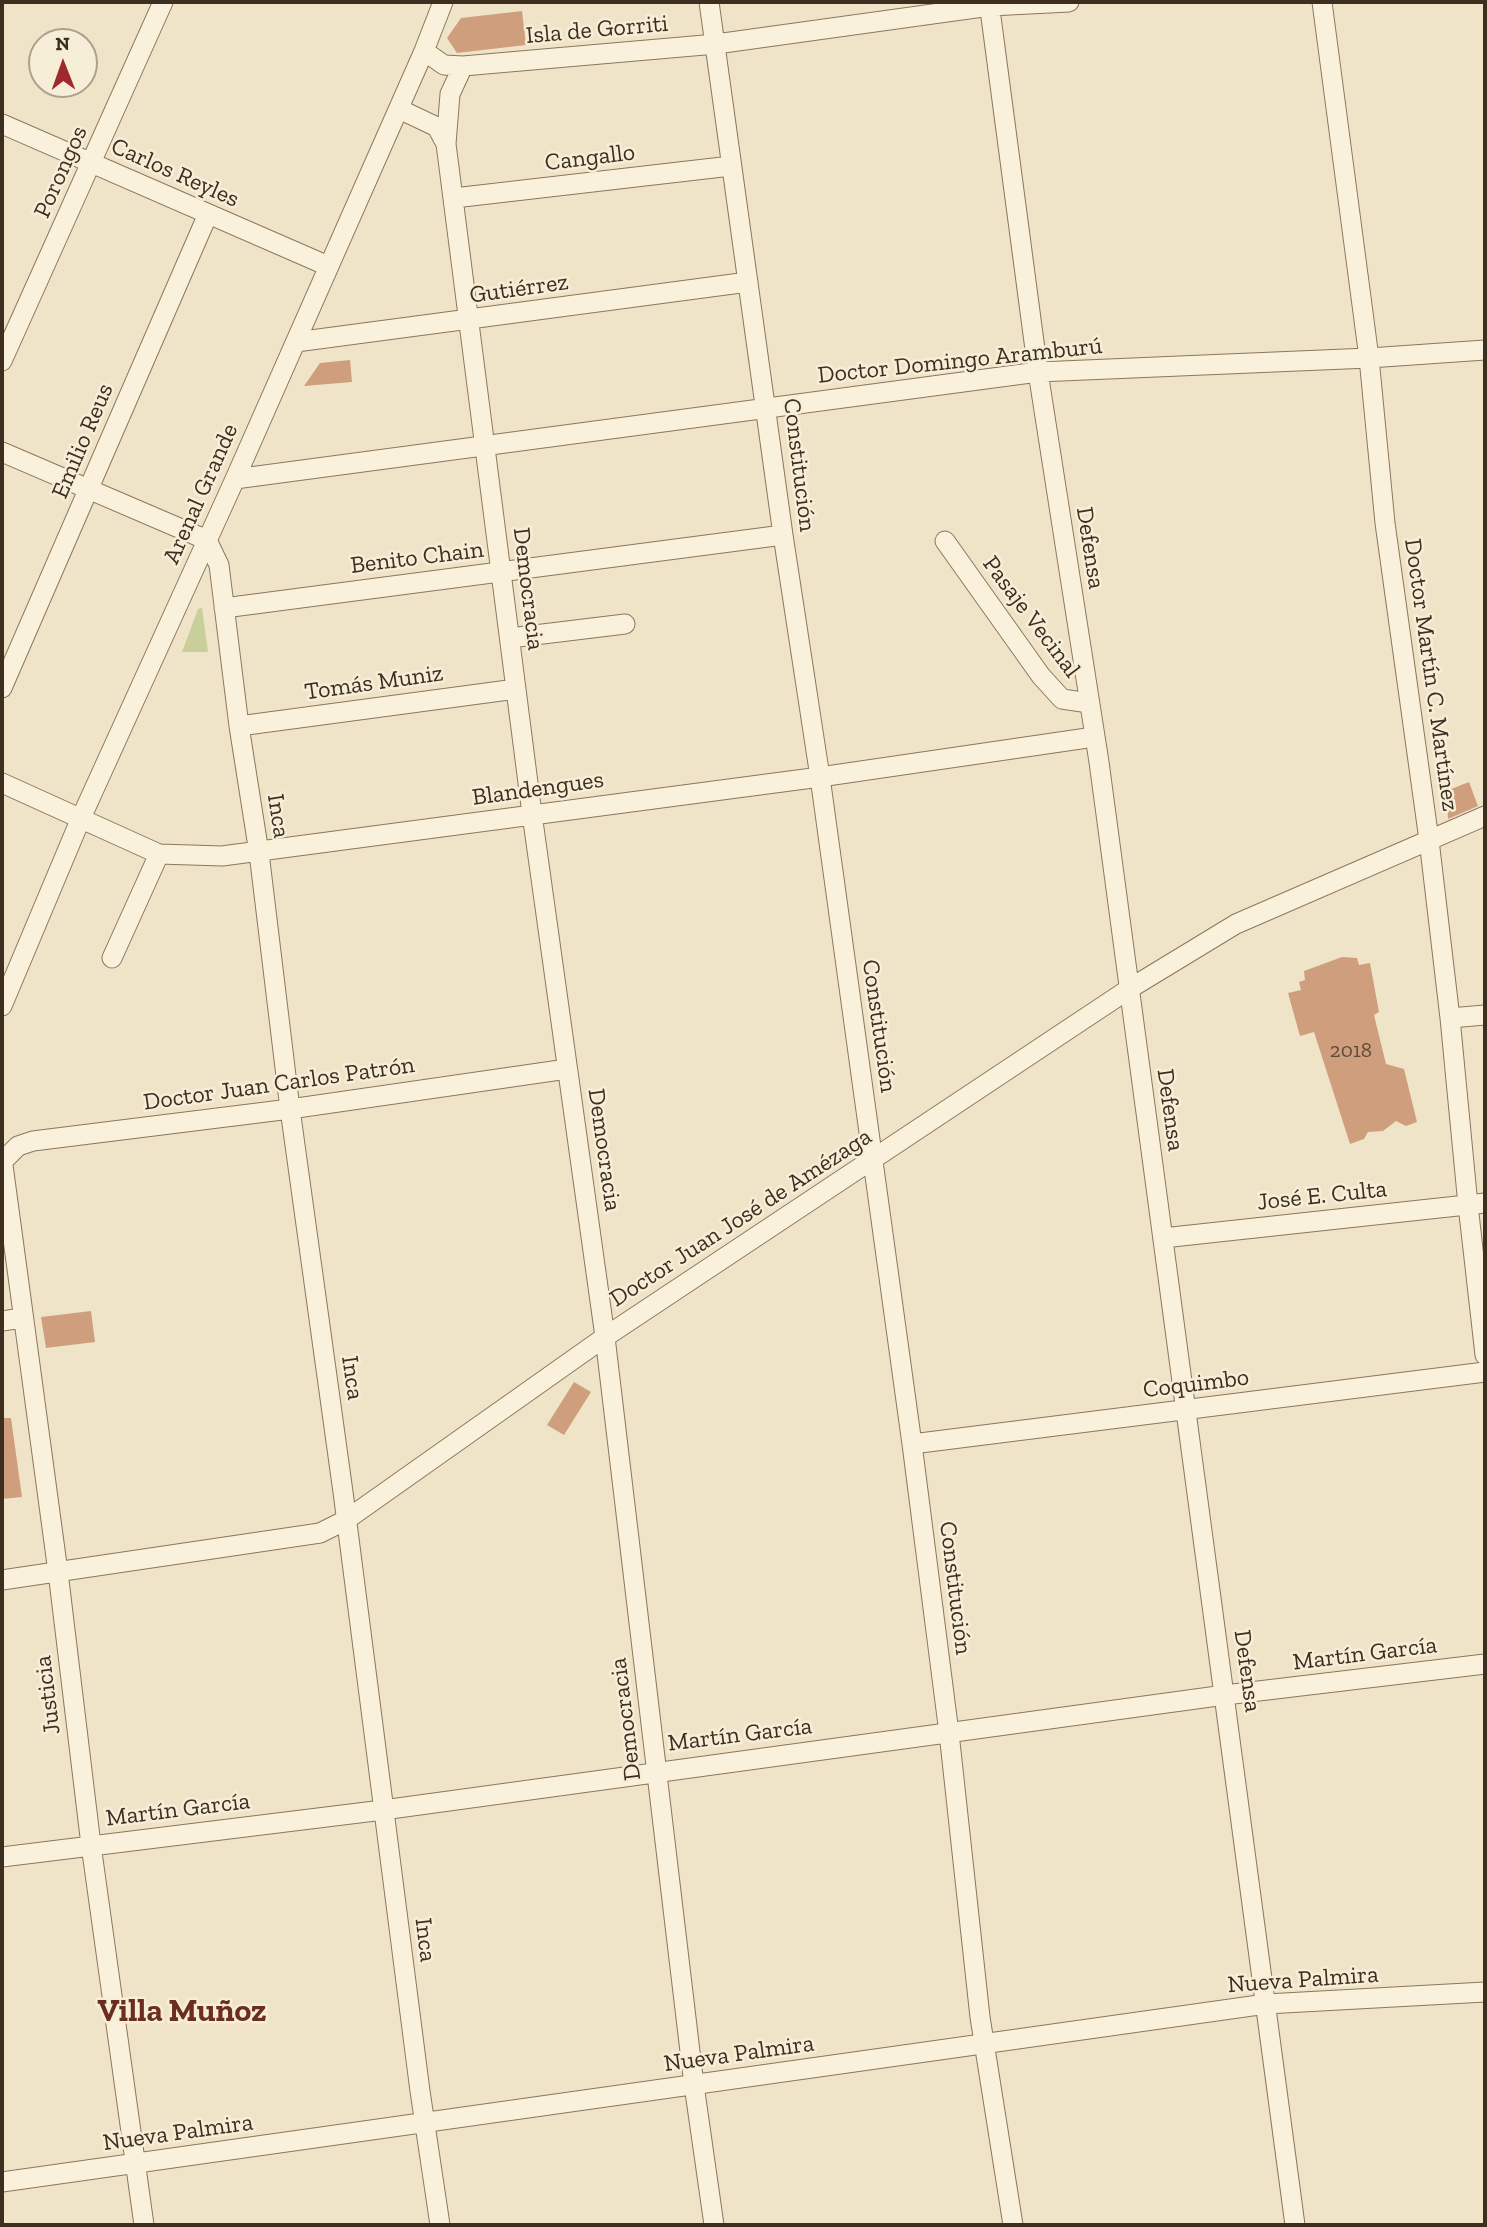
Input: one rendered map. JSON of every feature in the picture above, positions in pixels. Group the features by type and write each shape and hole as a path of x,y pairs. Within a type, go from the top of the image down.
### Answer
{"street":[{"name":"Porongos","path":"2,361 163,2"},
{"name":"Arenal Grande","path":"2,1006 80,818 296,342 424,51 442,2"},
{"name":"Constitución","path":"709,2 912,1444 949,1733 983,2043 1013,2225"},
{"name":"Isla de Gorriti","path":"424,51 444,65 463,66 716,44 989,4 1069,2"},
{"name":"Doctor Martín C. Martínez","path":"1322,2 1369,358 1385,523 1476,1204 1485,1355"},
{"name":"Defensa","path":"989,4 1038,372 1099,762 1295,2225"},
{"name":"Democracia","path":"463,66 450,94 446,144 516,689 605,1337 694,2085 714,2225"},
{"path":"399,109 437,127 446,144"},
{"name":"Carlos Reyles","path":"2,124 328,266"},
{"name":"Cangallo","path":"454,198 731,166"},
{"name":"Emilio Reus","path":"2,688 208,214"},
{"name":"Gutiérrez","path":"296,342 748,282"},
{"name":"Doctor Domingo Aramburú","path":"235,479 1038,372 1369,358 1485,350"},
{"path":"2,453 207,540"},
{"name":"Benito Chain","path":"224,608 783,536"},
{"name":"Inca","path":"207,540 219,565 239,726 259,853 290,1109 440,2225"},
{"name":"Pasaje Vecinal","path":"945,541 1041,676 1062,699 1089,704"},
{"path":"510,638 625,624"},
{"name":"Tomás Muniz","path":"239,726 516,689"},
{"name":"Blandengues","path":"2,783 159,854 222,856 1094,737"},
{"name":"Doctor Juan José de Amézaga","path":"2,1580 320,1533 346,1520 605,1337 1129,989 1236,924 1485,816"},
{"path":"112,958 159,854"},
{"path":"1450,1018 1485,1015"},
{"name":"Doctor Juan Carlos Patrón","path":"3,1159 18,1146 33,1141 290,1109 567,1069"},
{"name":"Justicia","path":"3,1159 91,1845 144,2225"},
{"name":"José E. Culta","path":"1163,1238 1476,1204"},
{"path":"2,1321 23,1318"},
{"name":"Coquimbo","path":"912,1444 1485,1372"},
{"name":"Martín García","path":"2,1857 383,1810 1225,1695 1485,1664"},
{"name":"Nueva Palmira","path":"2,2182 1266,2004 1485,1992"}],"green space":[{"path":"202,608 208,652 182,652 198,609"}],"building":[{"path":"522,11 526,45 457,53 447,38 461,18"},
{"path":"350,360 352,382 304,386 320,363"},
{"path":"1469,782 1478,806 1448,819 1446,791"},
{"path":"1342,957 1357,958 1359,965 1370,963 1379,1012 1374,1015 1386,1064 1404,1069 1417,1122 1406,1126 1396,1121 1383,1131 1368,1132 1364,1139 1350,1144 1314,1032 1300,1036 1288,993 1301,990 1299,982 1305,980 1304,971"},
{"path":"91,1311 95,1342 46,1348 41,1317"},
{"path":"574,1382 591,1392 564,1435 547,1425"},
{"path":"2,1418 11,1418 22,1497 2,1499"}],"district":[{"name":"Villa Muñoz","path":"182,2012"}]}
